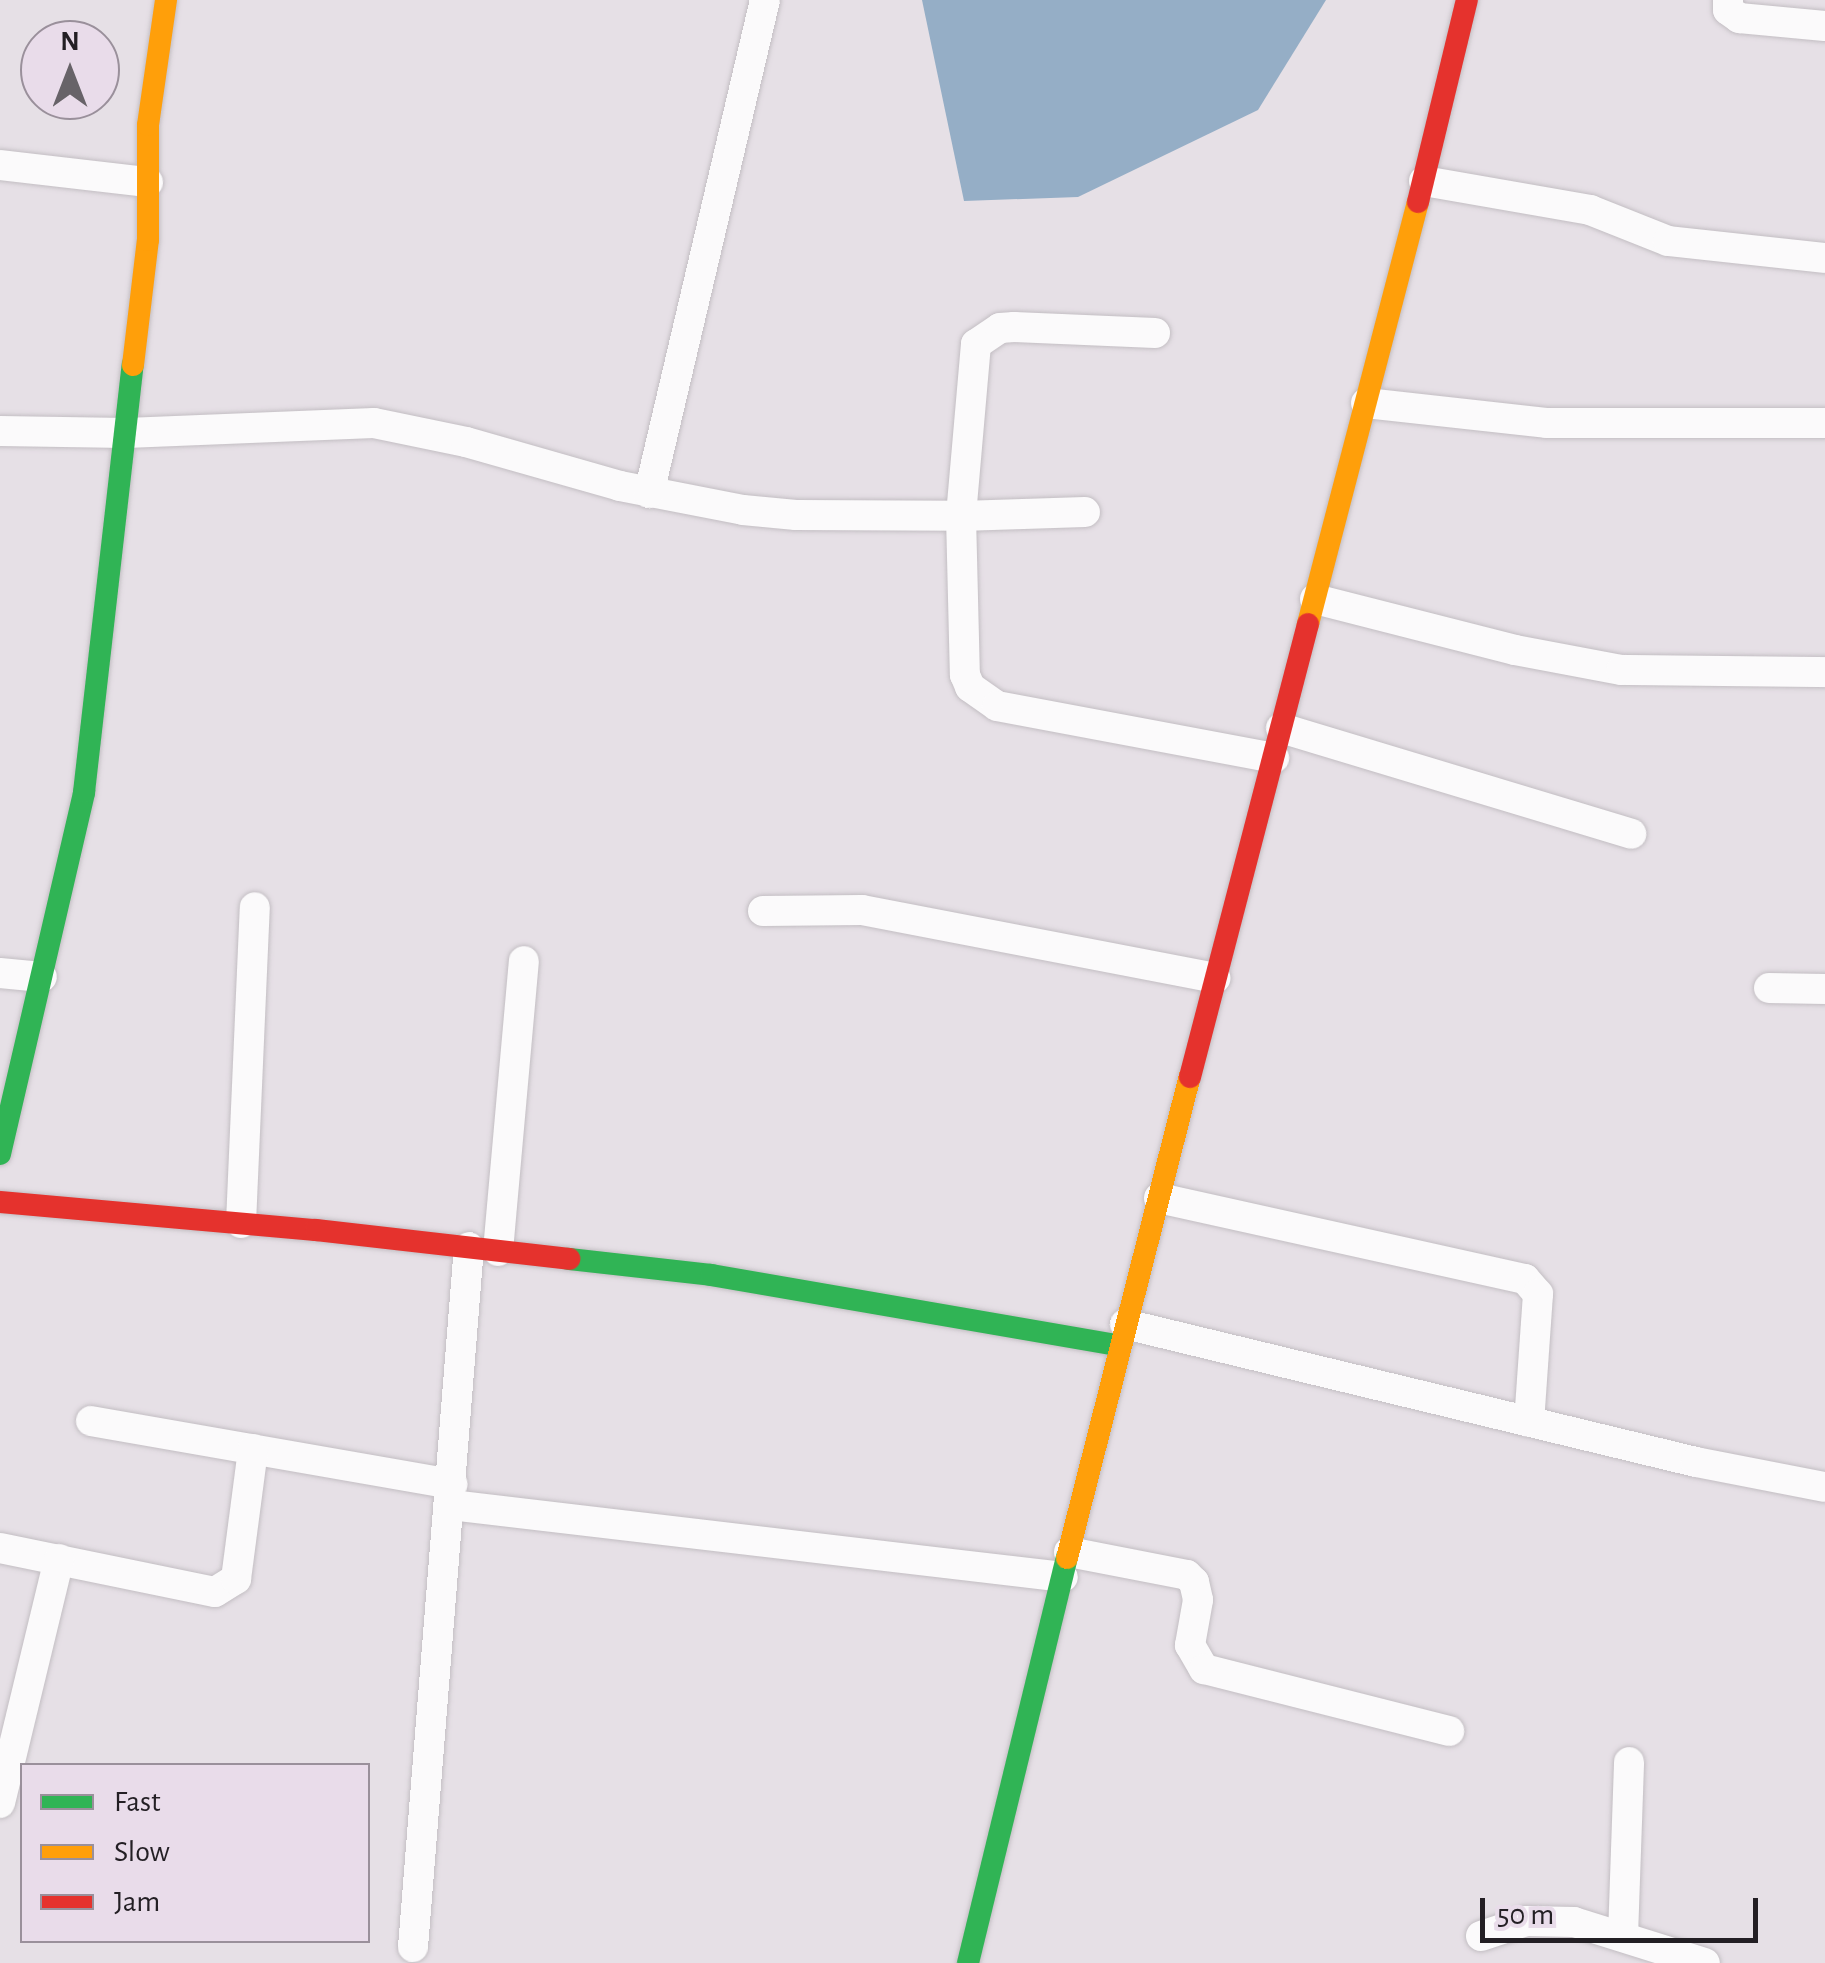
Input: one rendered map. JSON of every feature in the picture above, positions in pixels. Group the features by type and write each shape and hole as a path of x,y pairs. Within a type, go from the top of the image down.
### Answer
{"street":[{"path":"0,1154 84,792 148,240 148,125 166,0"},
{"path":"649,492 765,0"},
{"path":"968,1963 1122,1335 1424,181 1467,0"},
{"path":"1728,0 1728,10 1739,18 1825,26"},
{"path":"0,165 148,182"},
{"path":"1424,181 1590,210 1668,242 1825,258"},
{"path":"1155,333 1014,327 1000,328 976,344 961,516 965,675 970,688 997,706 1278,743 1632,834"},
{"path":"1366,403 1546,423 1825,423"},
{"path":"0,431 126,433 374,423 466,442 649,492 796,515 1085,512"},
{"path":"1315,598 1515,650 1622,670 1825,672"},
{"path":"241,1224 256,907"},
{"path":"763,911 862,910 1216,978"},
{"path":"412,1947 452,1494 524,961"},
{"path":"0,973 42,977"},
{"path":"1769,988 1825,990"},
{"path":"1159,1198 1525,1278 1538,1294 1529,1422"},
{"path":"0,1202 484,1249 711,1276 1122,1335 1696,1462 1825,1486"},
{"path":"92,1421 253,1450 452,1494 1187,1575 1194,1582 1198,1600 1190,1645 1204,1669 1449,1731"},
{"path":"0,1548 216,1592 229,1587 236,1579 253,1450"},
{"path":"0,1804 59,1559"},
{"path":"1622,1936 1629,1762"},
{"path":"1481,1936 1548,1919 1622,1936 1706,1963"}],"water":[{"path":"922,0 1326,0 1258,110 1078,197 964,201"}],"traffic: fast":[{"path":"0,1154 84,792 133,365"},
{"path":"569,1259 711,1275 1120,1346"},
{"path":"968,1963 1067,1558"}],"traffic: slow":[{"path":"133,365 148,240 148,125 166,0"},
{"path":"1308,624 1418,202"},
{"path":"1067,1558 1190,1077"}],"traffic: jam":[{"path":"1418,202 1467,0"},
{"path":"1190,1077 1308,624"},
{"path":"0,1202 316,1230 569,1259"}]}
